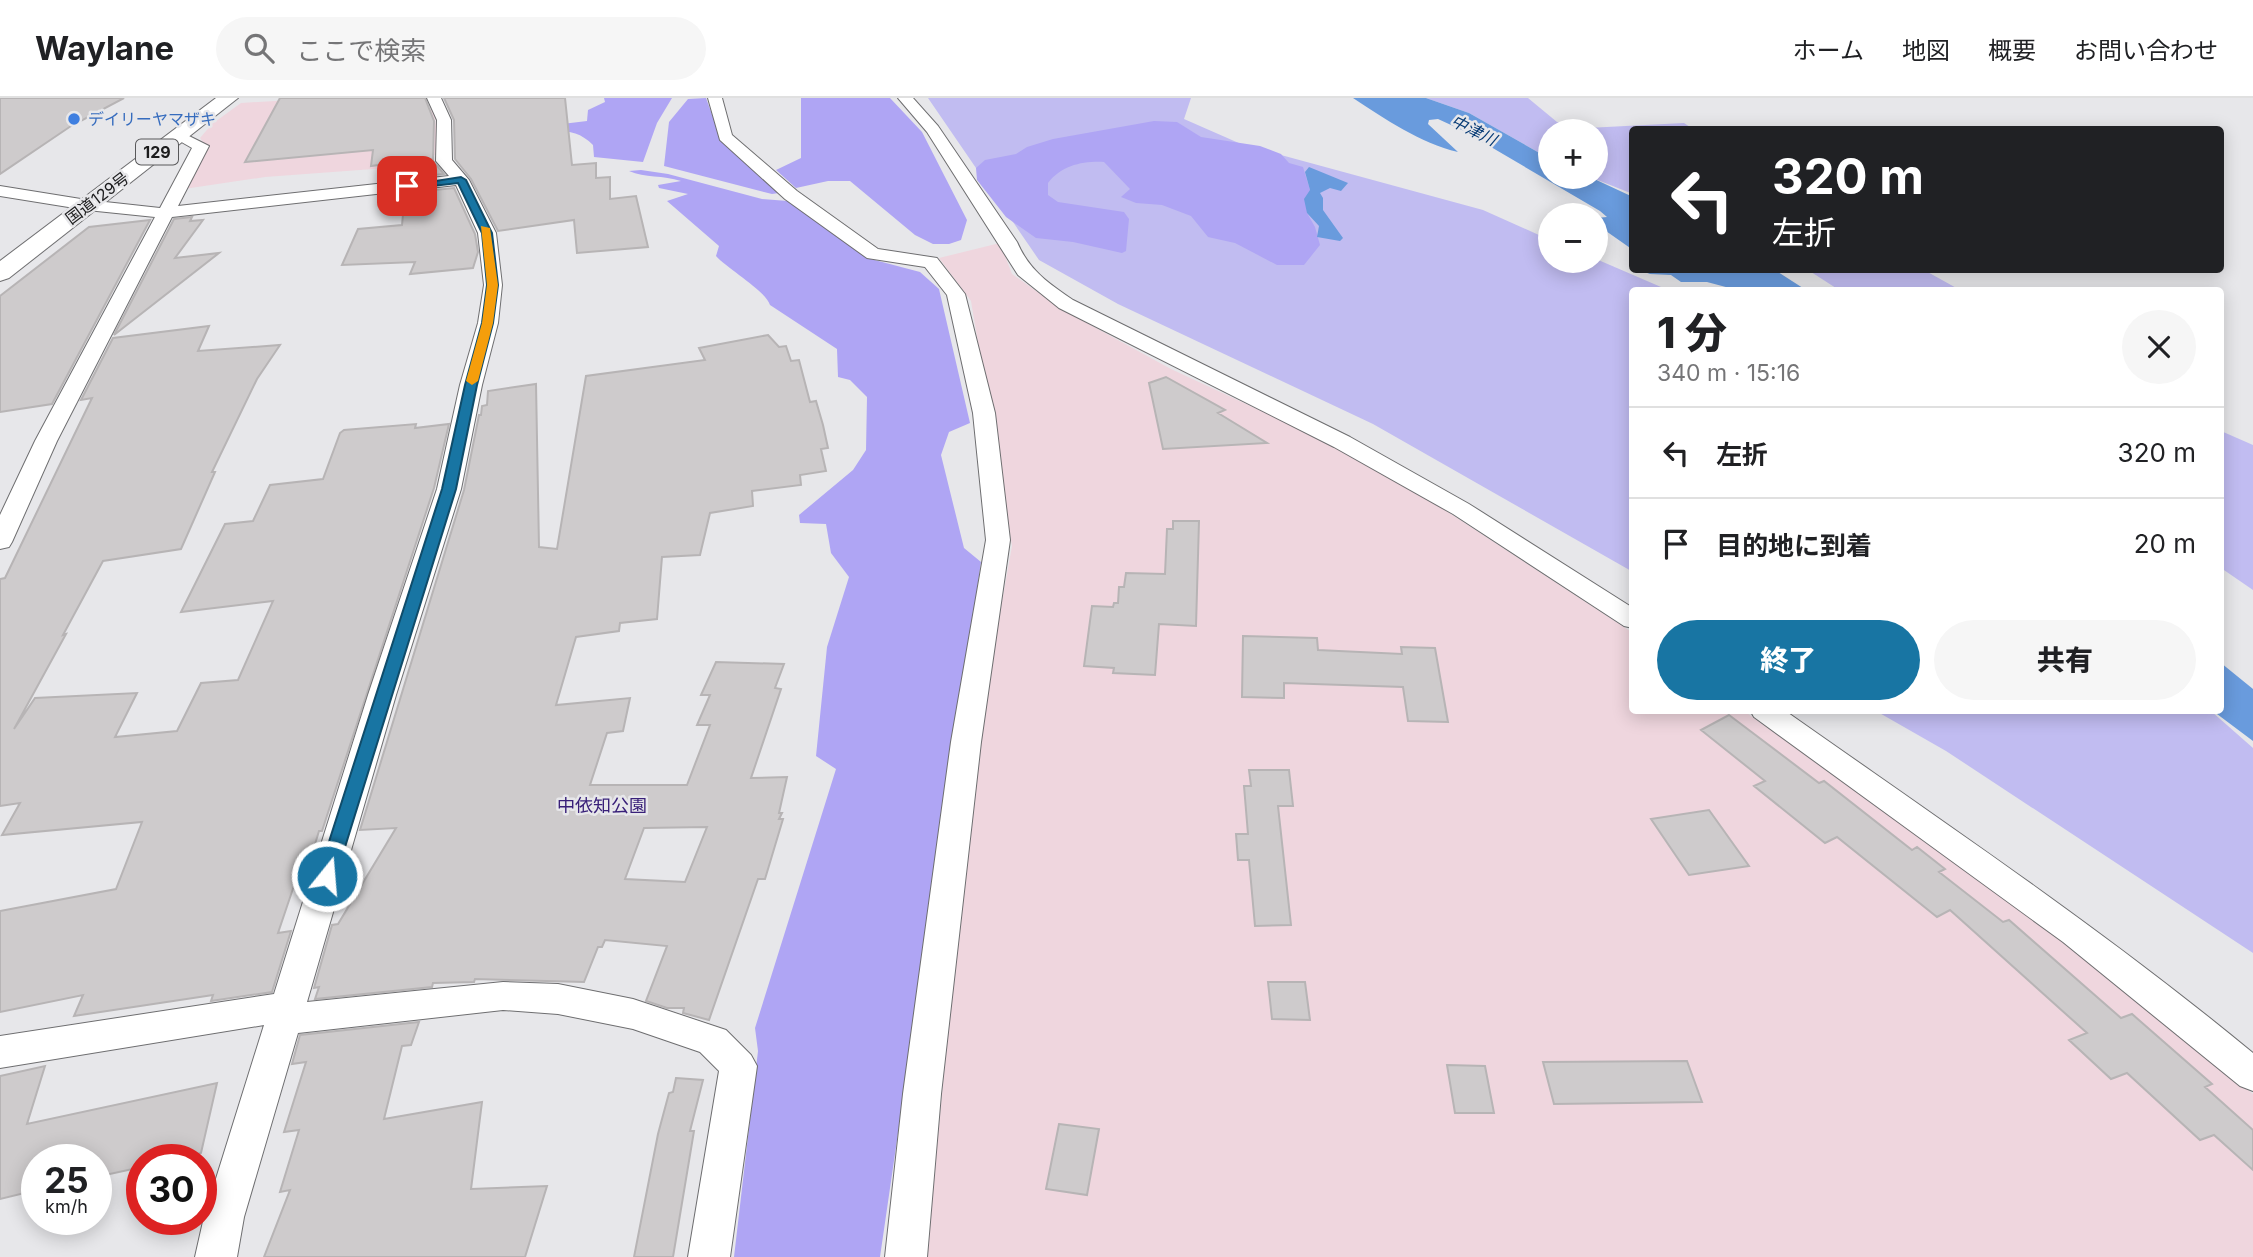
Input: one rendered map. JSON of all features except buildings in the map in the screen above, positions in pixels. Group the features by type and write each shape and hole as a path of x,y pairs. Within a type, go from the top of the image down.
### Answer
{"highway":[{"name":"国道129号","path":"0,273 77,203 204,98"},
{"name":"国道129号","path":"0,253 179,136 228,98"}],"street":[{"path":"216,1257 224,1217 382,695 449,489 471,385 488,323 493,285 487,233 461,180 444,161 444,120 434,98"},
{"path":"715,98 726,137 791,195 873,254 931,262 956,294 984,413 999,540 966,742 922,1094 906,1257"},
{"path":"905,98 933,129 1001,231 1016,263 1034,282 1066,303 1342,442 1461,509 1629,617"},
{"path":"0,542 46,441 201,146 179,136"},
{"path":"0,191 164,213 461,180"},
{"path":"1770,714 2101,954 2253,1075"},
{"path":"0,1052 286,1013 503,996 558,999 633,1014 713,1041 738,1066 709,1257"}],"shaded area":[{"path":"604,98 672,98 657,123 643,162 594,157 593,145 571,132 530,132 529,128 587,121 588,110 605,102"},
{"path":"706,98 721,139 779,193 772,194 664,166 669,122 688,99"},
{"path":"801,98 890,98 922,132 967,220 961,240 949,244 933,244 915,235 850,181 828,181 796,188 776,170 801,158"},
{"path":"928,98 1191,98 1184,119 1241,144 1483,210 1538,235 1538,273 1608,273 1608,264 1661,287 1629,287 1629,570 1373,424 1118,304 1039,260"},
{"path":"1426,98 1528,98 1553,119 1538,119 1538,152 1469,113"},
{"path":"309,99 302,121 434,109 439,154 387,168 265,177 184,189 205,145 200,138 212,124 241,103"},
{"path":"1154,121 1177,122 1201,137 1260,146 1281,154 1289,163 1303,167 1310,190 1307,213 1315,227 1320,245 1304,265 1277,265 1235,243 1208,237 1191,216 1162,205 1136,203 1121,197 1130,189 1104,162 1081,163 1066,168 1048,183 1048,195 1058,202 1124,212 1129,219 1126,251 1122,253 1073,242 1036,238 1006,217 977,180 976,168 985,160 1016,154 1027,147 1053,139"},
{"path":"1684,123 1688,126 1629,126 1629,192 1608,184 1608,127"},
{"path":"629,171 668,174 762,199 788,201 867,258 920,272 939,289 970,423 949,432 941,455 964,548 981,562 880,1257 734,1257 758,1051 755,1028 836,769 816,756 827,647 849,577 831,553 826,524 800,523 799,515 853,470 866,450 867,397 850,380 838,377 837,349 770,305 762,293 716,256 719,246 667,201 688,194 659,188 658,185 681,181"},
{"path":"1000,243 1012,274 1063,310 1171,369 1300,429 1422,495 1629,630 1629,714 1748,714 2099,965 2253,1094 2253,1257 926,1257 976,747 1012,546 971,301 939,258"},
{"path":"1813,273 1929,273 1955,287 1834,287"},
{"path":"2224,432 2253,445 2253,590 2224,570"},
{"path":"1881,714 2214,714 2253,748 2253,953 1946,751"}],"water":[{"name":"中津川","path":"1353,98 1426,98 1469,113 1538,152 1538,175 1438,119 1429,120 1428,124 1458,152 1417,136"},
{"path":"1309,167 1348,183 1341,191 1330,188 1320,193 1323,210 1343,238 1340,241 1317,237 1319,226 1307,213 1304,199 1310,190 1305,172"},
{"path":"1608,185 1629,195 1629,247 1608,232 1608,203 1586,203 1563,189 1608,189"},
{"path":"1647,273 1780,273 1801,287 1726,287 1707,282 1681,282 1671,275"},
{"path":"2224,665 2253,689 2253,741 2217,714 2224,714"}],"slow traffic":[{"path":"472,381 488,323 493,285 485,228"}],"place":[{"name":"デイリーヤマザキ","path":"74,119"}],"route":[{"path":"327,876 449,489 471,385 488,323 493,285 487,233 461,180 407,186"}],"park label":[{"name":"中依知公園","path":"602,806"}]}
